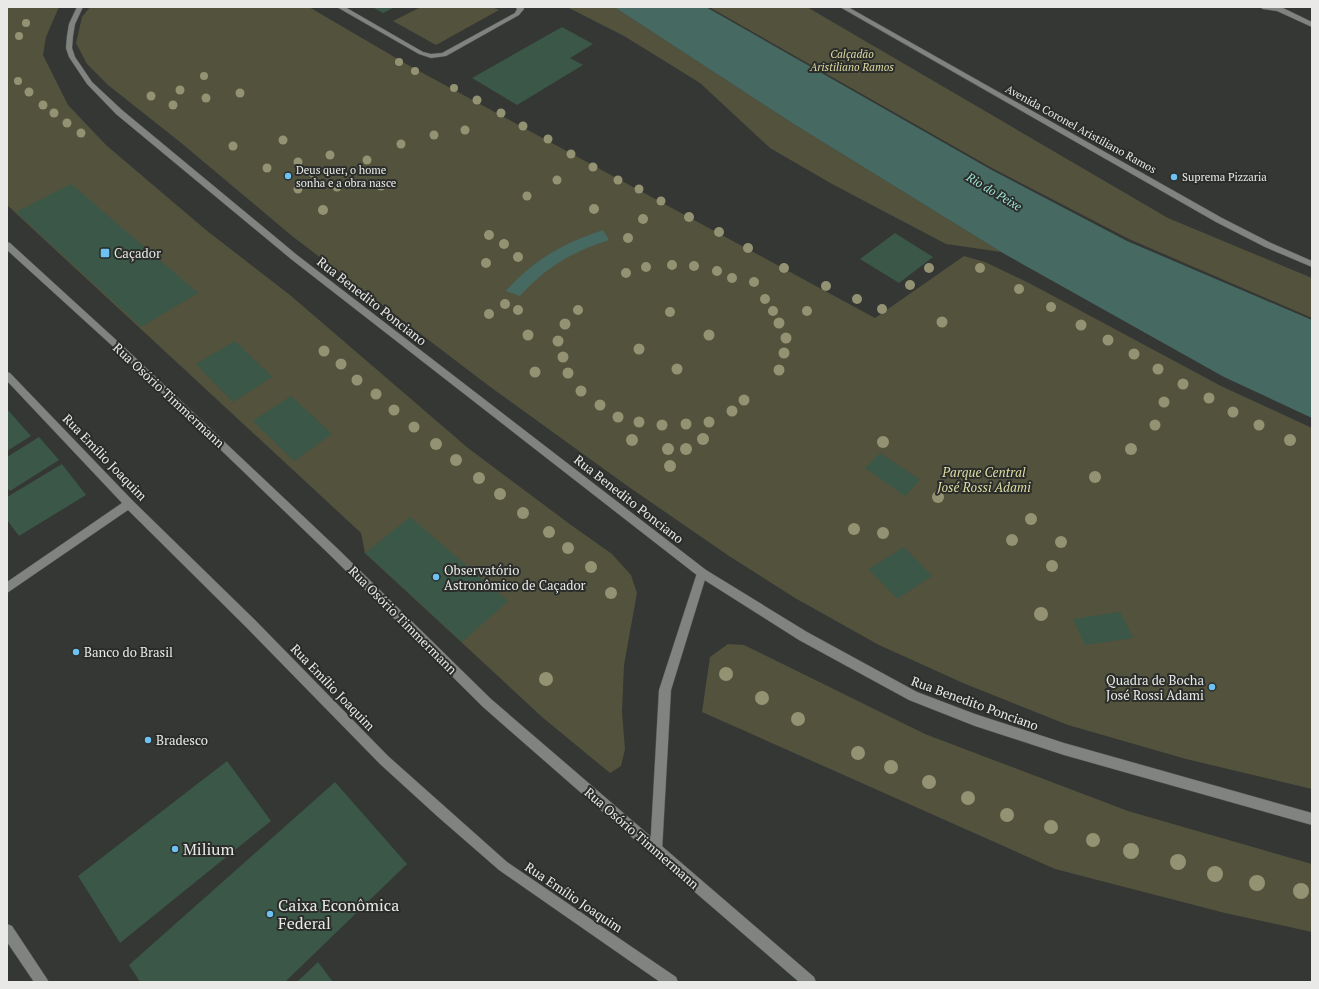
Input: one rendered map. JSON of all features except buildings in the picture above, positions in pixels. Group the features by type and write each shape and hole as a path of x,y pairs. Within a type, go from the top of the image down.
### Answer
{"main road":[{"name":"Rua Benedito Ponciano","path":"80,7 72,24 70,36 69,48 72,57 89,83 119,112 294,257 702,573 796,632 913,696 975,720 1064,749 1312,820"},
{"path":"340,7 421,53 431,56 444,54 517,14 520,8"},
{"name":"Avenida Coronel Aristiliano Ramos","path":"842,7 1219,220 1268,245 1312,264"},
{"path":"1263,7 1280,8 1312,25"},
{"name":"Rua Osório Timmermann","path":"7,245 122,350 335,553 487,703 656,852 809,982"},
{"name":"Rua Emílio Joaquim","path":"7,375 129,504 256,629 384,760 441,812 504,866 671,982"},
{"path":"7,588 129,504"},
{"path":"656,852 665,690 702,573"},
{"path":"7,931 42,982"}],"green space":[{"path":"7,7 59,7 46,37 43,55 68,105 106,145 206,230 290,295 468,448 612,554 631,575 637,593 624,665 622,712 625,749 621,766 610,773 542,717 365,553 361,533 7,205"},
{"name":"Parque Central José Rossi Adami","path":"90,7 309,7 408,65 875,318 964,256 985,262 1029,283 1221,386 1312,428 1312,789 1186,759 1068,725 963,683 879,645 795,598 729,556 626,485 489,386 292,236 180,142 108,85 87,64 76,43 82,17"},
{"path":"421,7 492,7 499,10 436,45 393,21"},
{"path":"567,7 614,7 792,123 1001,252 946,244 832,184 770,148 700,83 624,36"},
{"name":"Calçadão Aristiliano Ramos","path":"709,7 807,7 1168,218 1312,278 1312,318 1129,239 992,168"},
{"path":"728,644 744,645 925,734 1128,811 1312,864 1312,932 1225,913 1055,869 702,712 710,657"}],"water":[{"name":"Rio do Peixe","path":"614,7 706,7 990,169 1127,241 1312,320 1312,418 1224,377 1001,252 792,123"},
{"path":"603,230 609,240 583,249 560,262 539,277 520,296 506,291 527,270 550,254 575,241"}],"place":[{"name":"Deus quer, o home sonha e a obra nasce","path":"288,176"},
{"name":"Suprema Pizzaria","path":"1174,177"},
{"name":"Caçador","path":"105,253"},
{"name":"Observatório Astronômico de Caçador","path":"436,577"},
{"name":"Banco do Brasil","path":"76,652"},
{"name":"Quadra de Bocha José Rossi Adami","path":"1212,687"},
{"name":"Bradesco","path":"148,740"},
{"name":"Milium","path":"175,849"},
{"name":"Caixa Econômica Federal","path":"270,914"}]}
